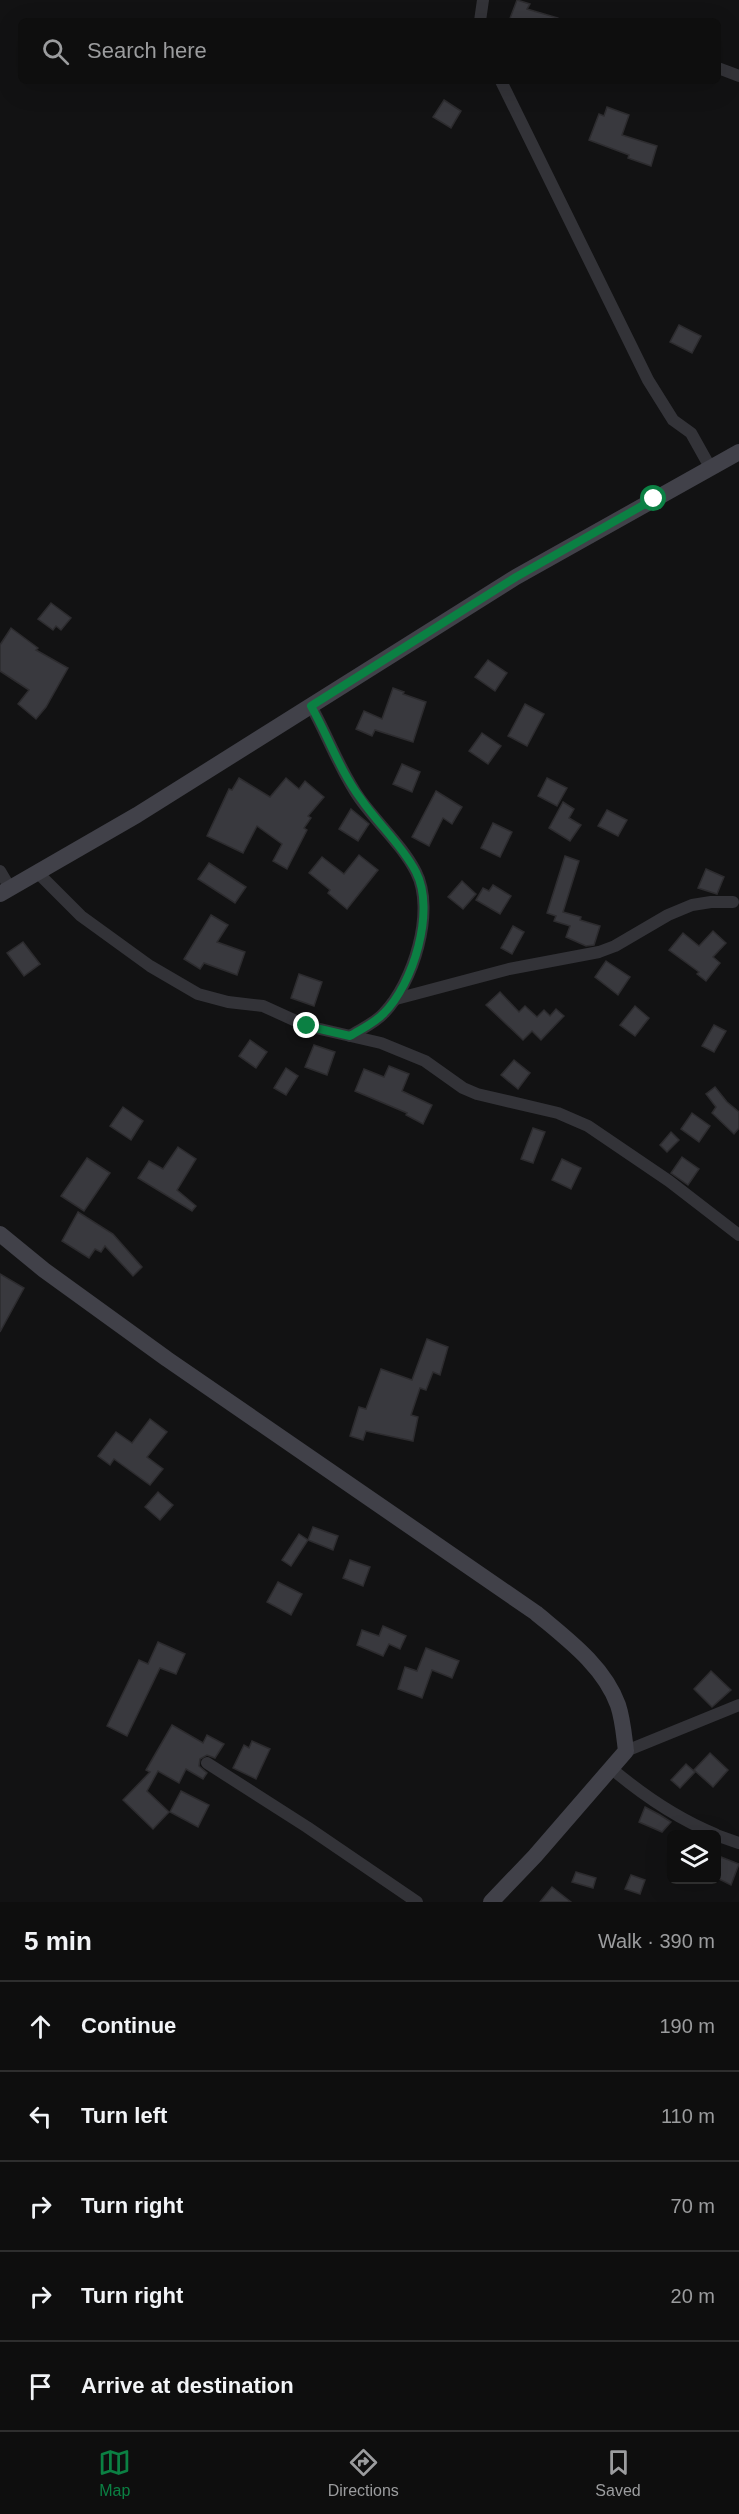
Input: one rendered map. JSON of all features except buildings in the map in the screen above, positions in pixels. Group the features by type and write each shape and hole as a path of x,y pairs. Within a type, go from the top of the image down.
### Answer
{"street":[{"path":"480,18 483,0"},
{"path":"721,69 739,76"},
{"path":"502,84 648,380 673,420 691,433 710,467"},
{"path":"0,871 5,891 137,815 516,577 739,452"},
{"path":"311,706 360,799 397,844 417,873 423,908 421,940 412,968 396,999 383,1015 350,1036"},
{"path":"38,873 81,916 159,972 198,994 228,1002 263,1006 307,1026 381,1043 425,1061 463,1088 477,1095 558,1113 588,1126 669,1181 739,1235"},
{"path":"396,999 509,969 599,951 615,946 668,915 693,905 733,902"},
{"path":"0,1234 44,1270 167,1359 536,1613 585,1656 604,1678 619,1708 626,1751"},
{"path":"491,1902 535,1856 626,1751 739,1706"},
{"path":"207,1764 307,1827 417,1902"},
{"path":"612,1769 639,1792 686,1822 704,1830"},
{"path":"721,1837 739,1843"}],"route":[{"path":"307,1026 350,1036 383,1015 396,999 412,968 421,940 423,908 417,873 397,844 360,799 311,706 516,577 654,499"}]}
